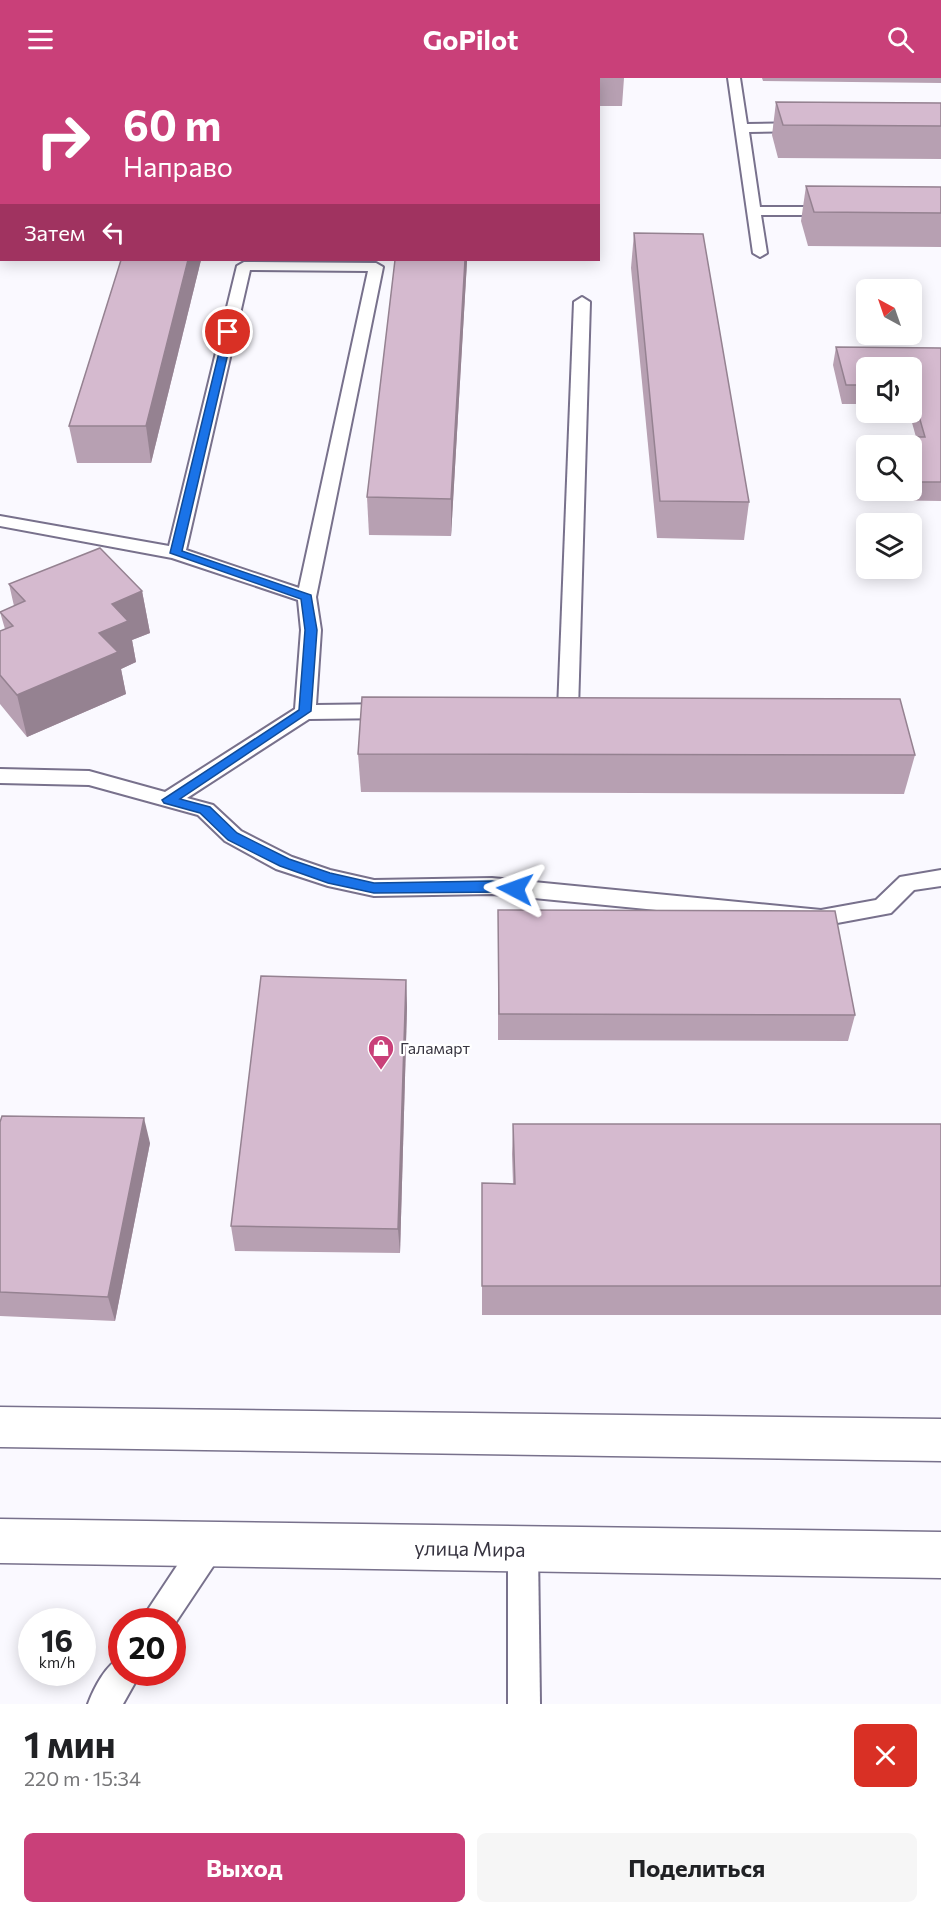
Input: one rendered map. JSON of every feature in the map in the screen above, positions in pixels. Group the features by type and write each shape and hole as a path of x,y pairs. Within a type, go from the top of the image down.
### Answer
{"street":[{"path":"0,1427 941,1440"},
{"name":"улица Мира","path":"0,1540 941,1556"}],"lane":[{"path":"734,78 760,252"},
{"path":"742,128 824,127"},
{"path":"754,211 848,210"},
{"path":"176,553 244,266 376,267 307,597 311,630 305,711"},
{"path":"568,710 582,302"},
{"path":"0,521 176,553 307,597"},
{"path":"544,710 592,710"},
{"path":"168,800 305,711 413,711"},
{"path":"0,776 89,778 205,810 233,836 285,863 328,878 374,888 492,886 821,918 883,907 908,883 941,878"},
{"path":"167,1608 209,1545"},
{"path":"523,1550 524,1704"},
{"path":"104,1704 115,1686"}],"building":[{"path":"776,102 941,103 941,126 783,125"},
{"path":"806,186 941,187 941,213 814,212"},
{"path":"634,233 703,234 749,502 660,501"},
{"path":"121,261 188,261 146,426 69,426"},
{"path":"395,261 465,261 451,499 367,497"},
{"path":"836,347 941,348 941,482 922,482 922,437 925,437 921,423 922,357 856,357 856,385 846,385"},
{"path":"100,548 142,591 112,604 128,621 99,633 118,652 17,695 0,675 0,631 13,626 0,612 25,601 9,584"},
{"path":"362,697 900,699 915,755 358,754"},
{"path":"498,910 835,911 855,1015 499,1014"},
{"path":"261,976 406,980 398,1229 231,1226"},
{"path":"2,1116 144,1118 108,1297 0,1292 0,1122"},
{"path":"513,1124 941,1124 941,1286 482,1286 482,1183 515,1184"}],"place":[{"name":"Галамарт","path":"381,1071"}],"route":[{"path":"228,332 176,553 307,597 311,630 305,711 168,800 205,810 233,836 285,863 328,878 374,888 492,886 515,889"}]}
